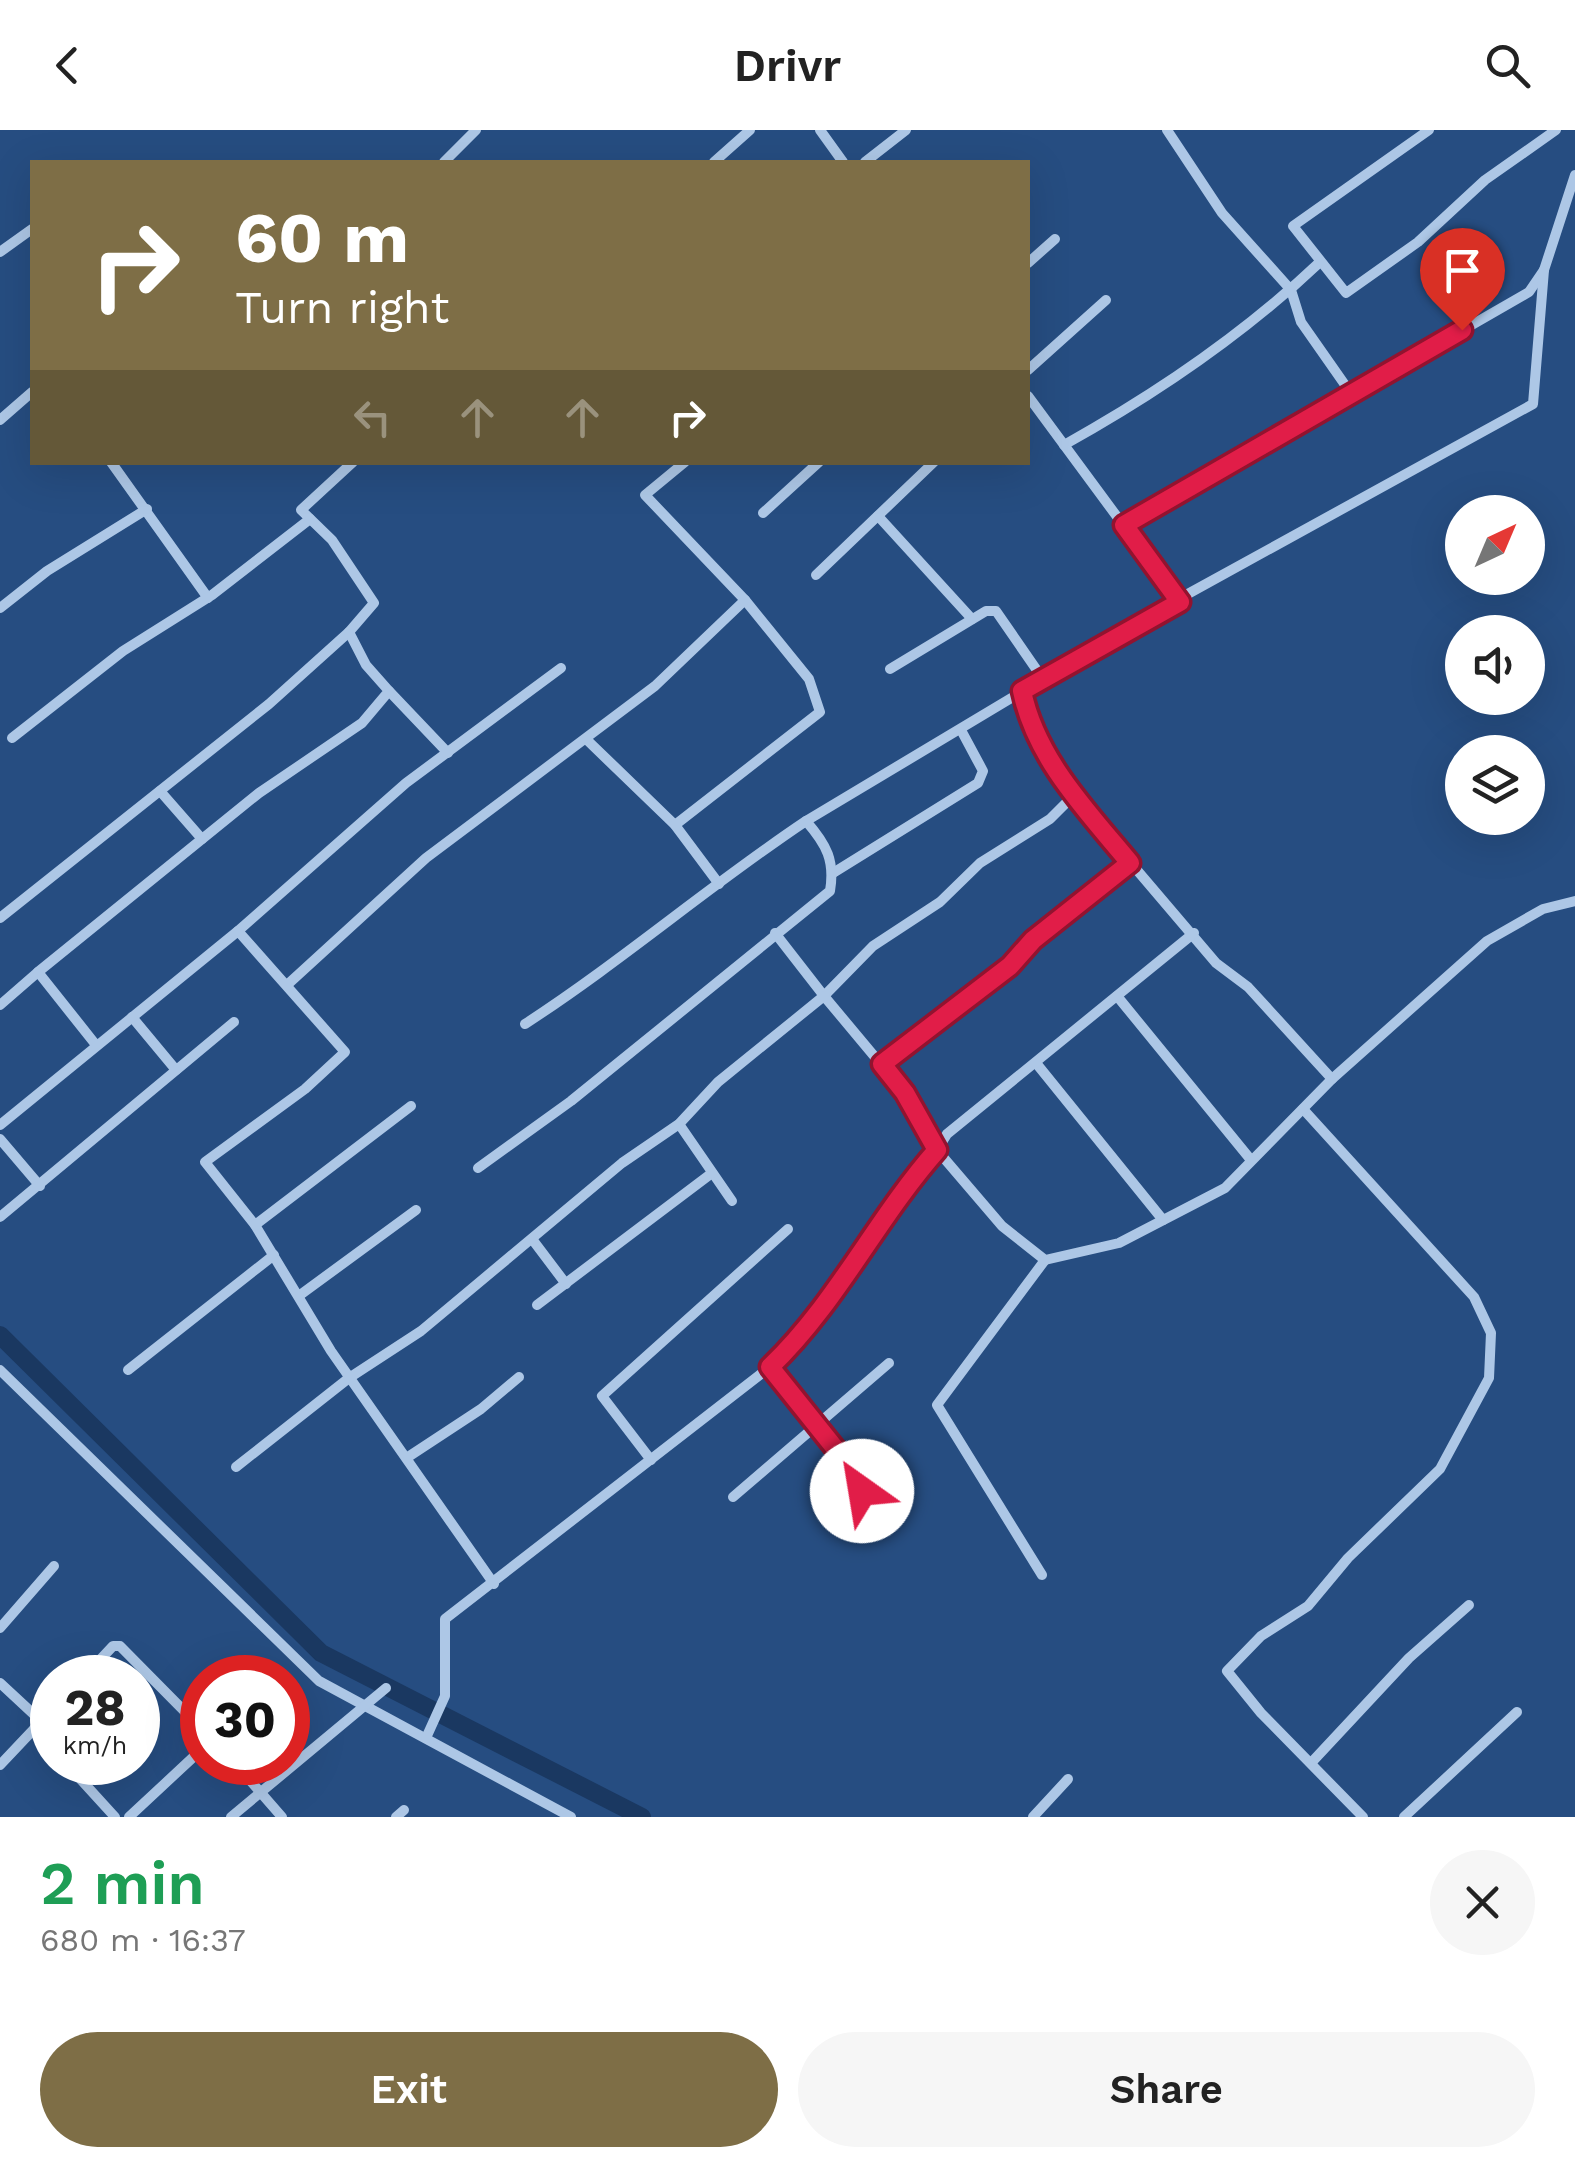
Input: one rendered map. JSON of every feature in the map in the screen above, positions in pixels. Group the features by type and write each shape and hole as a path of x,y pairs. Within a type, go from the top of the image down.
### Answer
{"street":[{"path":"446,160 476,130"},
{"path":"716,160 750,130"},
{"path":"820,130 842,160"},
{"path":"868,160 906,130"},
{"path":"1167,130 1222,213 1290,290 1302,322 1350,392"},
{"path":"1429,130 1293,226 1346,293 1418,242 1485,180 1556,130"},
{"path":"525,1024 593,981 806,822 1022,691 1533,404 1544,270 1575,175"},
{"path":"0,252 30,230"},
{"path":"1030,261 1055,239"},
{"path":"1064,444 1138,404 1290,290 1320,262"},
{"path":"1124,525 1528,292 1544,270"},
{"path":"1030,368 1106,300"},
{"path":"0,420 30,394"},
{"path":"1030,399 1180,602"},
{"path":"113,465 208,598"},
{"path":"0,918 270,704 374,603 332,540 301,510 350,465"},
{"path":"675,825 820,712 809,679 745,600 645,494 681,465"},
{"path":"763,513 816,465"},
{"path":"816,575 931,465"},
{"path":"0,608 48,571 148,509"},
{"path":"878,516 972,618"},
{"path":"12,738 123,651 208,598 310,520"},
{"path":"287,984 426,858 655,686 745,600"},
{"path":"890,669 972,618 996,611 1044,679"},
{"path":"348,632 366,665 448,753"},
{"path":"0,1125 238,930 406,783 561,668"},
{"path":"0,1005 202,839 362,722 388,691"},
{"path":"1022,691 1028,718 1074,795 1216,962 1248,987 1332,1079"},
{"path":"833,873 978,783 983,771 961,730"},
{"path":"586,740 675,825 719,884"},
{"path":"160,791 202,839"},
{"path":"236,1467 350,1378 384,1360 622,1163 680,1124 718,1082 824,996 874,946 940,902 980,863 1050,818 1074,795"},
{"path":"478,1168 570,1101 830,891 833,873 822,840 806,822"},
{"path":"882,1064 1010,966 1033,940 1130,863"},
{"path":"1042,1576 937,1404 1046,1260 1119,1244 1225,1188 1332,1079 1488,941 1543,909 1575,901"},
{"path":"238,930 345,1052 305,1089 205,1162 255,1224 350,1378 494,1584"},
{"path":"776,933 905,1093 937,1150 1002,1226 1046,1260"},
{"path":"426,1737 445,1696 445,1620 494,1584 554,1531 770,1367 820,1314 881,1219 947,1134 1194,933"},
{"path":"38,972 96,1045"},
{"path":"1117,996 1251,1160"},
{"path":"132,1016 176,1070"},
{"path":"0,1217 234,1022"},
{"path":"1036,1063 1163,1220"},
{"path":"255,1224 411,1106"},
{"path":"1303,1109 1474,1297 1491,1333 1489,1378 1440,1468 1348,1558 1308,1606 1261,1636 1227,1671 1261,1713 1363,1817"},
{"path":"680,1124 732,1201"},
{"path":"0,1139 40,1186"},
{"path":"537,1306 712,1172"},
{"path":"300,1295 416,1210"},
{"path":"651,1460 602,1396 788,1229"},
{"path":"532,1239 566,1284"},
{"path":"128,1370 274,1254"},
{"path":"733,1497 889,1363"},
{"path":"770,1367 862,1482 862,1491 832,1518"},
{"path":"0,1370 319,1681 571,1817"},
{"path":"408,1457 481,1409 518,1378"},
{"path":"0,1628 54,1566"},
{"path":"1312,1763 1409,1658 1470,1605"},
{"path":"105,1655 113,1646 120,1646 129,1655"},
{"path":"0,1683 30,1711"},
{"path":"160,1686 180,1707"},
{"path":"231,1817 386,1688"},
{"path":"1404,1817 1516,1712"},
{"path":"0,1764 30,1733"},
{"path":"129,1817 180,1770"},
{"path":"1033,1817 1068,1779"},
{"path":"86,1785 115,1817"},
{"path":"255,1785 282,1817"}],"waterway":[{"path":"0,1335 321,1653 642,1817"}],"route":[{"path":"862,1491 862,1482 770,1367 820,1314 881,1219 937,1150 905,1093 882,1064 1010,966 1033,940 1130,863 1079,802 1044,751 1028,718 1022,691 1155,612 1180,602 1124,525 1462,330"}]}
